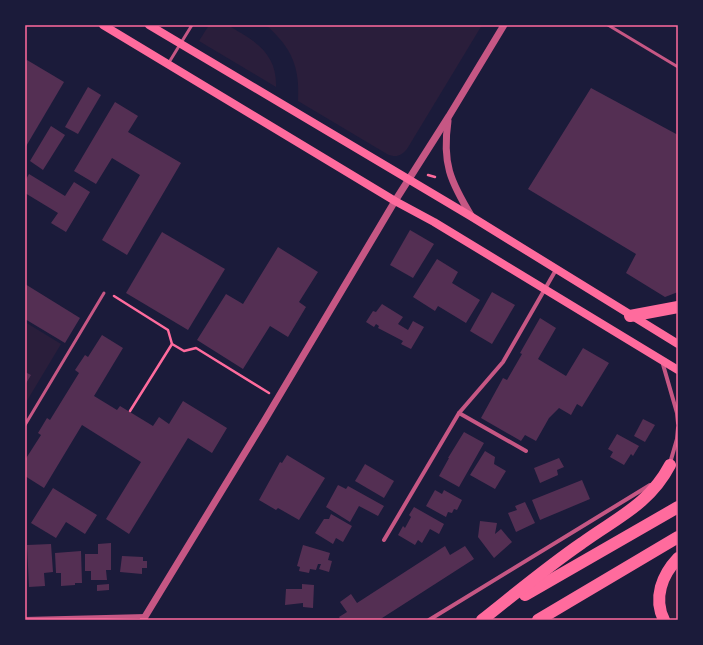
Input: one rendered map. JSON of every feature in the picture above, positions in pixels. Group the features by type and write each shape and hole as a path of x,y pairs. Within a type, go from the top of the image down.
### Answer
{"highway":[{"path":"630,316 678,307"},
{"path":"481,620 582,542 632,510 656,487 670,465"},
{"path":"481,620 678,507"},
{"path":"538,620 678,537"},
{"path":"664,620 659,605 660,589 668,570 678,558"}],"main road":[{"path":"103,25 544,288 678,370"},
{"path":"149,25 408,181 557,268 630,316 678,344"}],"street":[{"path":"25,619 145,618 395,200 449,116 504,25"},
{"path":"449,116 445,144 447,164 451,179 472,217"},
{"path":"384,540 459,413 503,362 544,288 557,268"},
{"path":"662,361 677,413 678,423"},
{"path":"459,413 526,451"},
{"path":"429,620 644,489 658,478 670,465 677,439 678,428"}],"lane":[{"path":"168,64 192,25"},
{"path":"608,25 678,67"},
{"path":"25,425 104,293"}],"path":[{"path":"428,175 435,177"},
{"path":"114,296 168,330 172,344 184,351 196,348 277,398"},
{"path":"130,411 172,344"}],"shaded area":[{"path":"209,25 227,25 256,43 271,61 276,77 276,87 199,41"},
{"path":"266,25 482,25 407,149 400,155 393,156 387,154 298,101 298,78 296,68 288,50 275,33"},
{"path":"25,322 61,344 25,404"},
{"path":"678,566 678,620 672,620 668,613 665,599 668,585"}],"building":[{"path":"27,60 64,82 25,148 25,63"},
{"path":"88,87 101,95 78,134 65,127"},
{"path":"591,88 678,135 678,292 665,297 626,273 636,254 528,189"},
{"path":"115,102 138,116 128,132 181,163 127,255 102,240 140,175 112,158 96,184 74,171"},
{"path":"51,126 65,135 43,170 30,161"},
{"path":"29,174 65,196 74,182 90,192 66,232 51,223 58,213 25,193 25,181"},
{"path":"410,230 434,244 413,278 390,265"},
{"path":"162,232 225,269 188,330 126,293"},
{"path":"278,247 318,272 299,302 306,307 288,337 270,326 243,369 197,340 226,294 243,304"},
{"path":"437,259 458,272 452,283 480,300 466,323 438,306 435,311 413,297"},
{"path":"25,284 80,318 65,343 25,319"},
{"path":"492,292 515,305 492,344 470,331"},
{"path":"382,304 403,317 398,324 408,330 413,321 424,327 411,349 401,344 403,341 378,328 379,326 376,324 374,327 366,322 373,311 376,312"},
{"path":"540,318 556,328 538,359 566,376 583,348 609,363 582,407 577,404 571,415 559,408 549,418 536,441 525,435 521,441 481,418 503,378 507,380 522,354 520,353"},
{"path":"102,335 123,348 94,396 117,410 120,406 153,426 159,417 169,424 183,401 227,428 212,453 188,438 129,534 106,519 141,462 82,425 44,488 25,476 25,460 41,435 38,433 47,418 50,420 79,373 75,370 85,355 88,357"},
{"path":"25,372 31,375 25,385"},
{"path":"643,419 655,425 645,442 634,436"},
{"path":"464,432 484,443 459,487 439,476"},
{"path":"617,434 639,446 633,456 631,454 624,465 610,457 613,452 608,449"},
{"path":"485,451 495,457 494,464 506,471 495,489 470,475"},
{"path":"287,455 325,478 299,520 278,508 276,510 259,500 280,462 282,463"},
{"path":"559,458 564,467 557,470 558,475 540,483 534,468"},
{"path":"365,464 394,481 384,498 355,481"},
{"path":"582,480 590,499 540,520 532,500"},
{"path":"338,485 346,489 348,486 384,506 378,516 359,506 350,522 326,507"},
{"path":"53,488 97,515 85,534 66,522 56,538 31,523"},
{"path":"435,490 442,494 444,490 462,500 457,510 454,509 452,513 448,512 446,517 426,506"},
{"path":"525,502 535,523 516,532 508,513 517,510 515,506"},
{"path":"414,507 444,524 439,534 430,529 422,543 418,540 415,545 398,535 403,526 405,528 411,517 409,515"},
{"path":"331,514 352,526 343,542 336,538 333,544 315,533 324,519 329,519"},
{"path":"480,521 497,523 495,534 501,529 512,542 494,558 478,537"},
{"path":"111,543 111,570 106,570 107,580 91,580 91,571 85,571 85,554 98,554 98,544"},
{"path":"51,544 53,572 44,573 45,586 29,587 27,545"},
{"path":"303,545 330,553 328,560 332,561 329,572 319,569 321,564 318,564 316,570 310,569 309,573 299,571 300,567 297,566"},
{"path":"445,546 450,555 465,546 474,559 379,620 341,620 339,617 347,612 340,602 351,594 357,603"},
{"path":"81,551 82,583 61,586 61,573 56,573 55,553"},
{"path":"122,556 143,557 143,561 147,561 147,568 142,568 142,574 120,572"},
{"path":"109,584 109,590 97,591 97,585"},
{"path":"302,584 314,585 313,608 303,607 303,603 285,605 286,589 302,589"}]}
